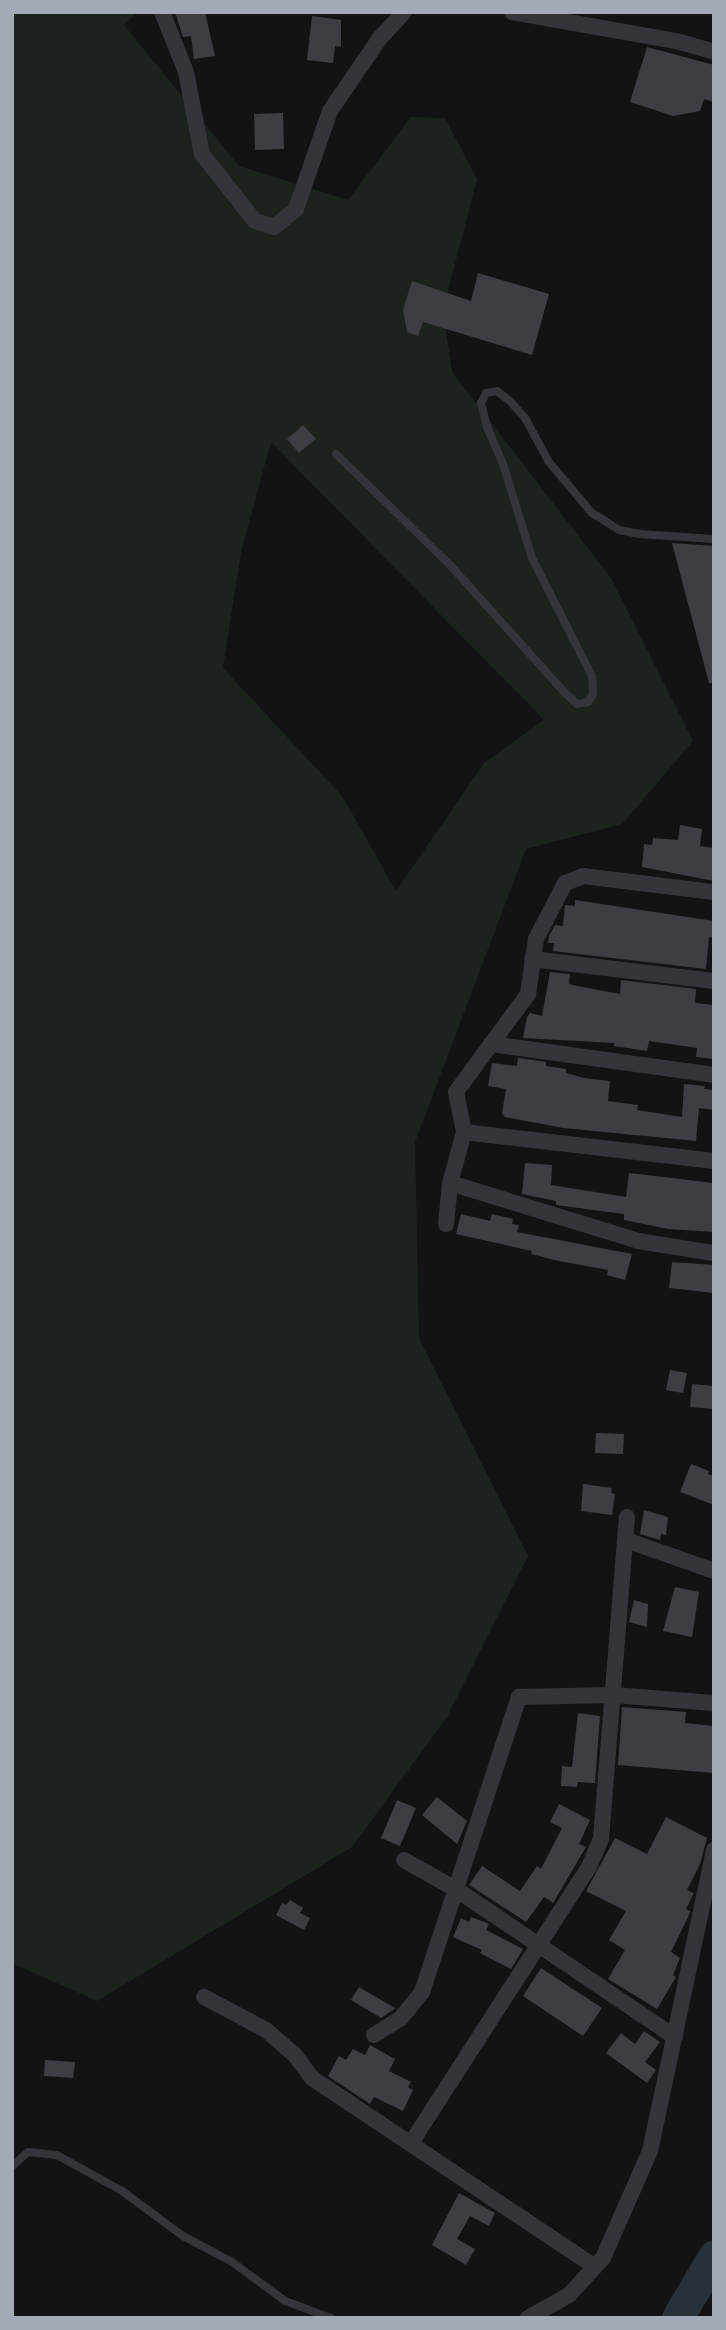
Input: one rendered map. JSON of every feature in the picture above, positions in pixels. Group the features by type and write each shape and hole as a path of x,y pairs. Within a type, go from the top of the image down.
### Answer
{"street":[{"path":"162,12 186,72 202,154 255,221 274,227 296,209 330,111 380,38 404,12"},
{"path":"512,12 680,42 714,52"},
{"path":"446,1224 450,1183 464,1132 456,1092 528,994 536,939 565,883 583,876 714,892"},
{"path":"532,959 714,981"},
{"path":"491,1044 714,1075"},
{"path":"464,1132 714,1161"},
{"path":"450,1183 638,1241 714,1253"},
{"path":"411,2143 589,1867 601,1839 627,1517"},
{"path":"626,1540 714,1571"},
{"path":"374,2035 401,2018 422,1992 519,1697 614,1695 714,1703"},
{"path":"528,2318 569,2295 595,2267 619,2227 650,2151 714,1850"},
{"path":"404,1860 457,1890 676,2036"},
{"path":"204,1997 266,2029 294,2053 312,2078 595,2267"}],"lane":[{"path":"336,454 451,566 562,691 577,704 588,702 593,694 593,676 532,558 484,415 481,403 486,393 497,391 511,402 525,418 549,462 592,513 619,530 640,534 714,538"},
{"path":"12,2166 28,2152 57,2155 122,2191 183,2236 232,2262 285,2301 331,2318"}],"shaded area":[{"path":"12,12 138,12 124,25 239,166 348,200 411,117 445,118 477,179 443,310 452,372 611,578 693,741 622,824 526,849 415,1142 419,1338 528,1556 447,1717 352,1847 97,2001 12,1963","holes":["271,442 544,720 484,763 396,891 342,796 223,668 241,552"]}],"building":[{"path":"175,12 205,12 215,56 194,59 191,36 183,37"},
{"path":"312,16 341,20 341,47 335,46 333,63 307,60"},
{"path":"647,47 714,65 714,102 704,99 700,111 673,116 630,102"},
{"path":"283,113 284,149 255,150 254,114"},
{"path":"478,273 549,294 532,355 423,322 418,336 407,332 403,310 412,281 471,301"},
{"path":"303,425 316,439 299,453 287,439"},
{"path":"672,543 714,546 714,683 709,683"},
{"path":"680,825 702,829 700,846 714,848 714,881 642,867 644,844 652,845 653,838 678,840"},
{"path":"575,900 714,921 714,938 709,937 706,969 553,951 554,943 548,943 549,936 555,925 563,926 565,905 575,906"},
{"path":"550,972 570,974 569,983 572,985 620,994 621,980 696,989 695,1003 714,1005 714,1059 696,1057 697,1048 649,1041 647,1051 614,1046 614,1043 523,1038 530,1013 542,1016"},
{"path":"518,1058 546,1062 546,1066 566,1069 566,1073 584,1078 610,1081 608,1101 638,1105 637,1110 682,1117 684,1084 705,1086 704,1089 714,1090 714,1110 699,1108 696,1141 563,1128 505,1117 502,1113 506,1089 488,1086 492,1063 517,1066"},
{"path":"525,1163 552,1165 551,1185 626,1197 629,1173 714,1183 714,1232 668,1229 624,1220 624,1214 556,1205 556,1201 522,1194"},
{"path":"461,1214 490,1221 492,1214 513,1219 512,1224 519,1225 517,1232 632,1254 625,1280 607,1275 608,1270 559,1261 531,1254 532,1251 456,1234"},
{"path":"672,1262 714,1265 714,1293 669,1288"},
{"path":"670,1370 687,1373 683,1393 666,1390"},
{"path":"692,1384 714,1386 714,1409 690,1407"},
{"path":"596,1433 624,1434 623,1454 595,1453"},
{"path":"691,1464 709,1471 708,1474 714,1476 714,1505 680,1492"},
{"path":"583,1484 612,1488 611,1493 615,1494 612,1515 581,1511"},
{"path":"644,1510 668,1517 666,1535 661,1534 660,1540 640,1534"},
{"path":"675,1587 699,1592 692,1637 663,1631"},
{"path":"634,1600 648,1604 647,1627 629,1622"},
{"path":"622,1707 686,1712 685,1723 714,1726 714,1773 618,1765"},
{"path":"578,1713 600,1716 595,1783 578,1782 577,1787 561,1786 562,1766 572,1767"},
{"path":"437,1797 467,1821 457,1844 422,1815"},
{"path":"397,1800 416,1808 400,1846 381,1838"},
{"path":"559,1804 590,1820 579,1844 586,1847 553,1903 544,1897 526,1922 469,1885 482,1866 520,1891 537,1866 541,1869 562,1828 550,1822"},
{"path":"666,1817 707,1838 700,1864 687,1890 694,1893 686,1909 690,1911 689,1915 671,1952 680,1958 673,1975 676,1977 657,2009 608,1979 625,1950 609,1940 626,1911 586,1891 615,1838 647,1854"},
{"path":"290,1900 303,1908 300,1913 310,1918 304,1930 276,1915 282,1903 286,1905"},
{"path":"471,1917 489,1924 486,1930 523,1949 511,1969 480,1953 482,1950 453,1937 461,1918 469,1922"},
{"path":"541,1968 602,2008 583,2036 523,1996"},
{"path":"359,1987 395,2008 381,2018 351,2000"},
{"path":"644,2031 660,2042 645,2062 656,2070 647,2083 606,2053 621,2033 635,2044"},
{"path":"370,2045 395,2059 389,2071 411,2082 408,2087 413,2090 403,2111 374,2097 370,2104 328,2076 339,2056 346,2060 353,2049 365,2055"},
{"path":"45,2060 75,2062 73,2078 44,2076"},
{"path":"459,2193 495,2213 489,2226 470,2216 457,2239 475,2249 466,2265 432,2245"}],"waterway":[{"path":"678,2318 714,2257"}]}
